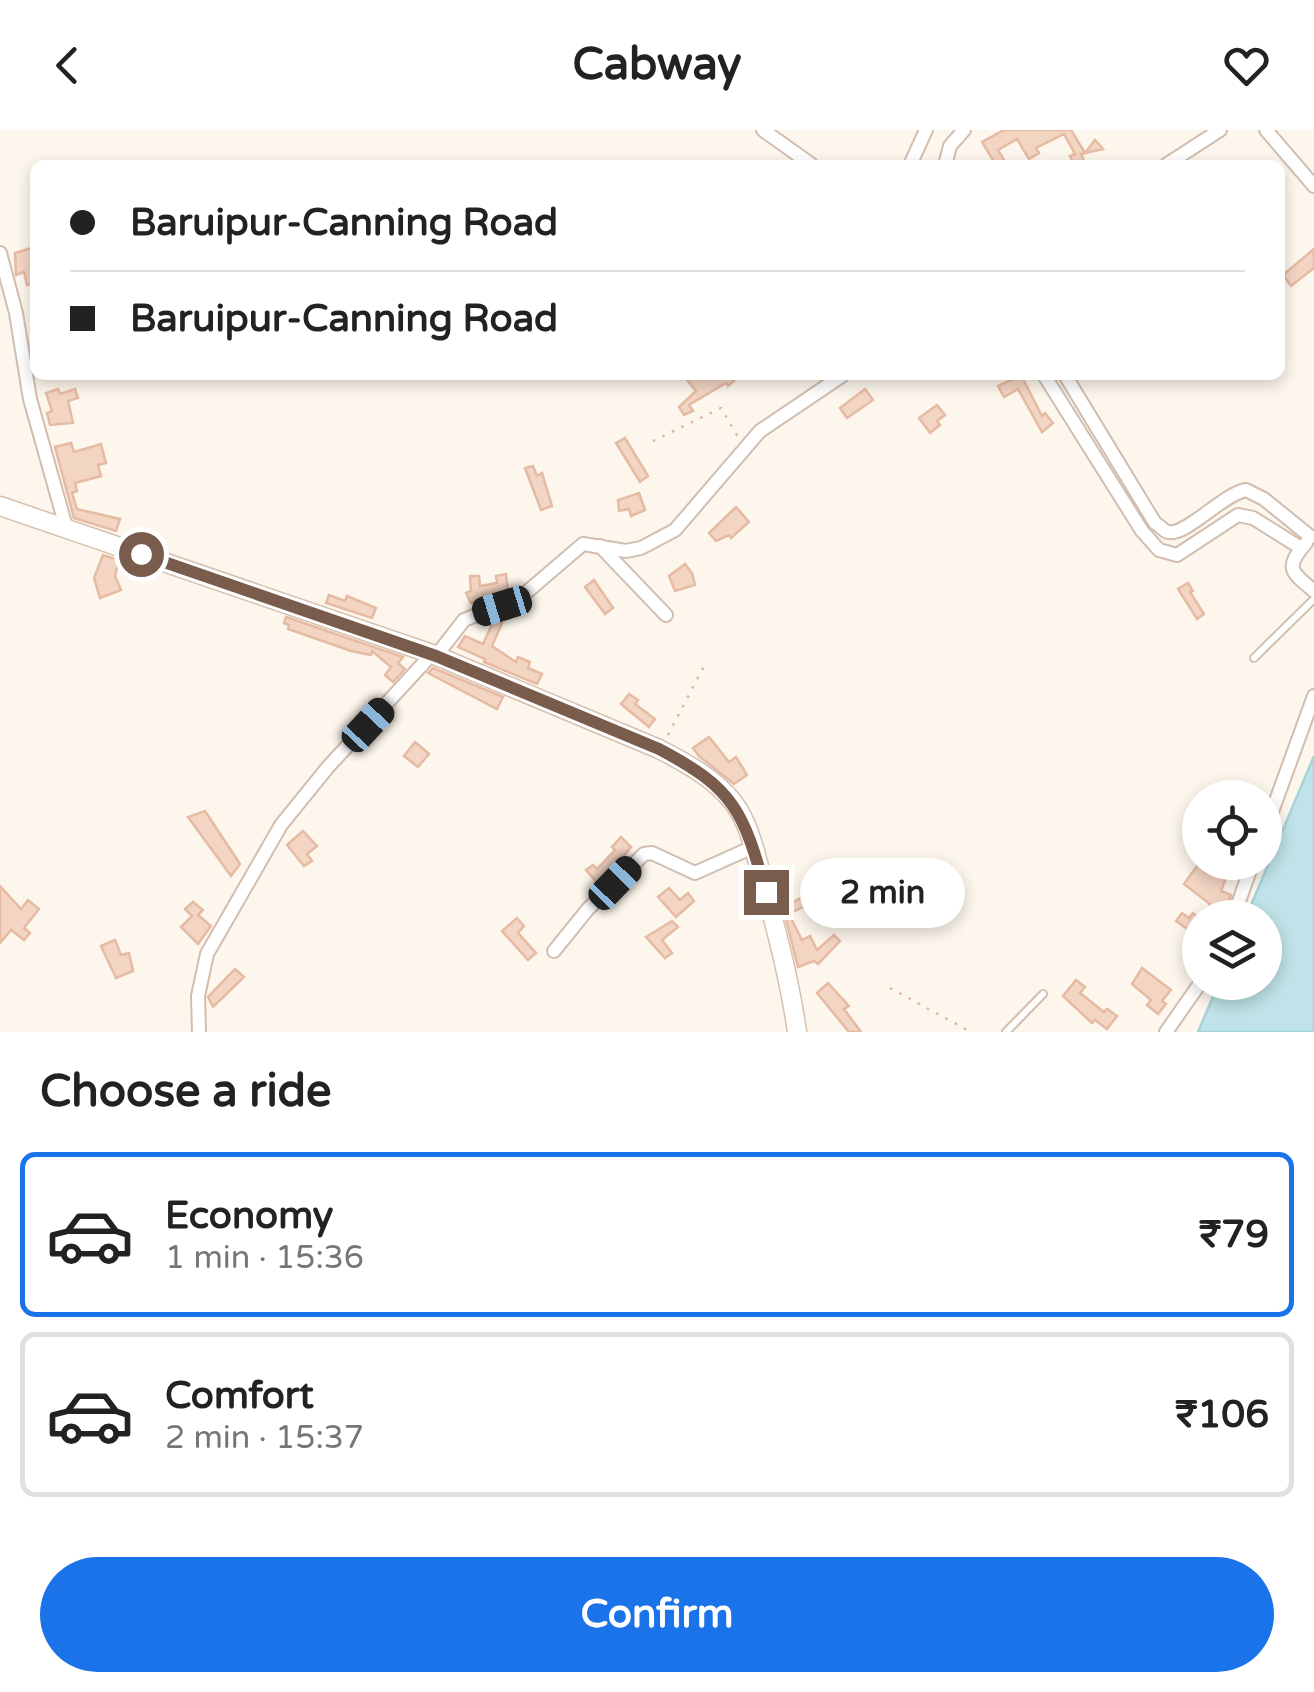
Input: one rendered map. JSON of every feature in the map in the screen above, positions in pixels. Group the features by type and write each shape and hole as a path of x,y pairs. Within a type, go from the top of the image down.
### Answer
{"main road":[{"path":"0,506 434,655 688,764 722,790 744,821 791,989 797,1032"}],"street":[{"path":"763,130 805,160"},
{"path":"912,160 926,130"},
{"path":"946,160 950,146 964,130"},
{"path":"1174,160 1220,130"},
{"path":"1266,130 1314,186"},
{"path":"0,254 16,313 30,399 66,528"},
{"path":"198,1032 198,996 207,954 281,826 328,768 464,620 521,597 583,544 598,544 612,550 642,548 674,530 760,430 835,380"},
{"path":"1047,380 1142,531 1159,550 1177,555 1238,515 1309,540"},
{"path":"1068,380 1163,529 1181,529 1222,500 1246,490 1264,499 1309,540"},
{"path":"1309,540 1292,558 1291,566 1296,576 1314,591"},
{"path":"598,544 666,615"},
{"path":"1282,785 1314,696"},
{"path":"554,951 644,854 652,853 695,873 753,848"},
{"path":"1166,1032 1188,1000"}],"lane":[{"path":"1254,658 1314,599"},
{"path":"1006,1032 1044,994"}],"path":[{"path":"653,441 721,408 744,446"},
{"path":"659,749 704,666"},
{"path":"890,988 971,1032"}],"water":[{"path":"1314,756 1314,1032 1198,1032 1212,1000 1282,1000 1282,900 1253,900 1262,880 1282,880 1282,832"}],"building":[{"path":"1004,130 1071,130 1085,153 1095,140 1103,149 1081,154 1084,160 1072,160 1070,156 1075,154 1064,134 1036,148 1039,153 1029,159 1017,139 998,150 1004,160 993,160 982,142"},
{"path":"30,248 30,284 27,285 24,272 16,275 15,253"},
{"path":"1314,249 1314,268 1291,286 1285,273"},
{"path":"687,380 735,380 689,405 693,411 684,415 679,407 696,391"},
{"path":"1024,380 1042,416 1045,413 1053,423 1042,432 1018,389 1004,397 998,386"},
{"path":"58,389 60,394 75,389 78,398 68,401 73,423 50,425 47,413 52,411 46,393"},
{"path":"865,389 873,400 847,418 840,408"},
{"path":"937,405 945,415 930,433 919,418"},
{"path":"625,438 648,476 640,482 616,443"},
{"path":"71,443 74,452 101,444 106,463 98,465 101,476 75,483 77,491 72,493 77,509 120,519 116,531 74,518 55,447"},
{"path":"533,466 537,476 542,473 552,506 541,510 525,468"},
{"path":"639,493 645,510 631,516 629,509 619,511 618,500"},
{"path":"736,507 749,522 731,538 729,535 716,541 709,533"},
{"path":"103,555 119,560 115,576 121,590 100,598 94,578"},
{"path":"685,564 695,585 675,591 669,576"},
{"path":"506,574 508,591 471,603 466,593 471,591 470,576 479,576 480,586 497,583 496,576"},
{"path":"594,580 613,608 605,614 585,587"},
{"path":"1188,583 1204,614 1197,619 1178,589"},
{"path":"329,595 345,601 347,596 376,608 372,618 326,603"},
{"path":"286,617 403,657 398,663 405,669 393,682 385,675 391,667 372,651 371,655 351,651 288,629"},
{"path":"494,620 502,623 492,646 516,662 518,657 530,662 528,668 542,674 537,684 458,647 465,636 483,644"},
{"path":"433,668 503,697 497,709 428,673"},
{"path":"629,694 638,700 635,704 655,719 649,727 621,704"},
{"path":"709,737 729,762 736,757 747,775 734,784 699,756 693,748"},
{"path":"415,742 429,754 418,767 404,756"},
{"path":"205,811 240,864 231,876 188,817"},
{"path":"303,831 317,846 307,854 312,861 304,866 287,845"},
{"path":"621,837 631,847 599,885 586,870 593,865 597,869"},
{"path":"1187,880 1225,880 1221,891 1231,895 1229,900 1205,900 1184,884"},
{"path":"0,886 21,909 28,900 39,909 24,928 30,933 24,940 11,930 0,943"},
{"path":"669,888 680,900 688,893 694,901 676,917 658,897"},
{"path":"780,895 786,906 803,897 807,905 789,914 802,940 810,936 817,950 834,935 840,941 818,964 814,961 798,967"},
{"path":"193,902 203,910 198,915 211,926 198,944 181,927 192,916 185,909"},
{"path":"517,918 524,926 518,933 536,953 528,960 502,931"},
{"path":"672,921 678,927 662,940 672,953 665,958 646,937"},
{"path":"115,940 121,955 129,953 133,971 116,978 101,946"},
{"path":"1142,968 1171,990 1158,1014 1147,1005 1151,1000 1132,984"},
{"path":"235,969 244,977 213,1007 208,997"},
{"path":"1076,980 1085,987 1080,993 1104,1012 1107,1009 1117,1016 1107,1029 1095,1020 1092,1023 1063,996"},
{"path":"828,983 849,1006 844,1009 861,1032 849,1032 817,993"}],"route":[{"path":"141,554 436,656 688,764 735,804 766,892"}]}
